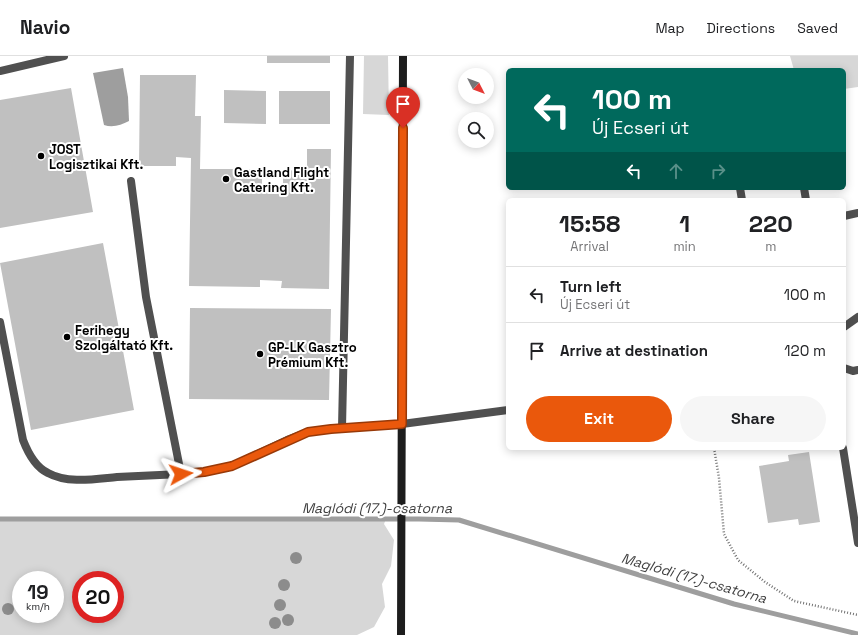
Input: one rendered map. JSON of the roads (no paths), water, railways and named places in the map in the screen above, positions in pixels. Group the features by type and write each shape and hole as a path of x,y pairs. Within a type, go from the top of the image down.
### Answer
{"main road":[{"path":"402,635 403,56"}],"lane":[{"path":"0,71 64,56"},
{"path":"342,428 350,56"},
{"path":"131,181 146,298 181,474"},
{"path":"846,216 858,214"},
{"path":"846,326 858,317"},
{"path":"0,322 23,440 28,453 35,463 46,473 59,478 77,480 204,472 232,466 308,432 402,424 506,410"},
{"path":"846,369 852,371 858,370"},
{"path":"843,450 858,543"}],"waterway":[{"name":"Maglódi (17.)-csatorna","path":"0,519 459,520 734,604 858,634"}],"place":[{"name":"JOST Logisztikai Kft.","path":"41,156"},
{"name":"Gastland Flight Catering Kft.","path":"226,179"},
{"name":"Ferihegy Szolgáltató Kft.","path":"67,337"},
{"name":"GP-LK Gasztro Prémium Kft.","path":"260,354"}]}
